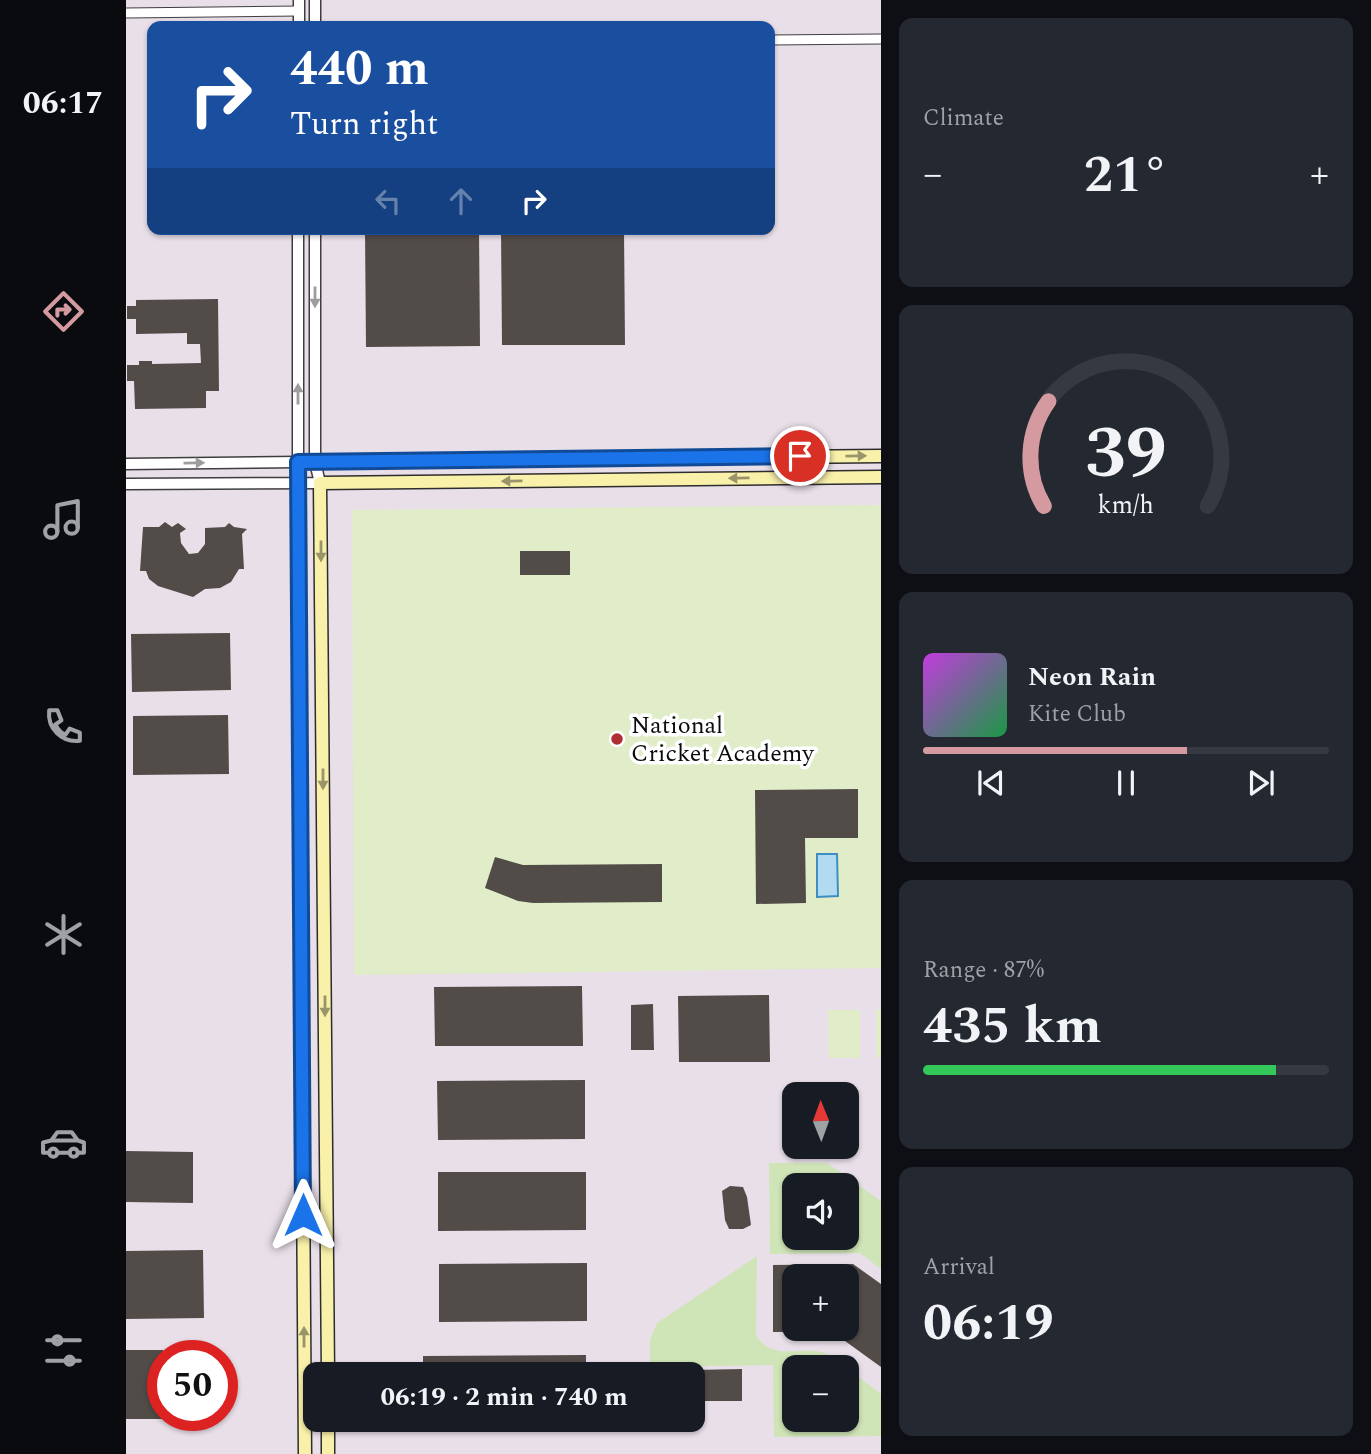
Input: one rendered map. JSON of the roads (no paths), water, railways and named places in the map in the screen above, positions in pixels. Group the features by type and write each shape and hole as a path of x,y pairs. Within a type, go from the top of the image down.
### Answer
{"main road":[{"path":"298,462 881,456"},
{"path":"328,1362 320,483 881,477"},
{"path":"298,482 305,1454"},
{"path":"328,1432 328,1454"}],"street":[{"path":"315,0 315,21"},
{"path":"126,13 299,6"},
{"path":"775,40 881,39"},
{"path":"298,235 298,482"},
{"path":"126,484 320,483 315,462 315,235"},
{"path":"126,464 298,462"}],"water":[{"path":"817,854 837,854 838,896 817,897"}],"place":[{"name":"National Cricket Academy","path":"617,739"}]}
